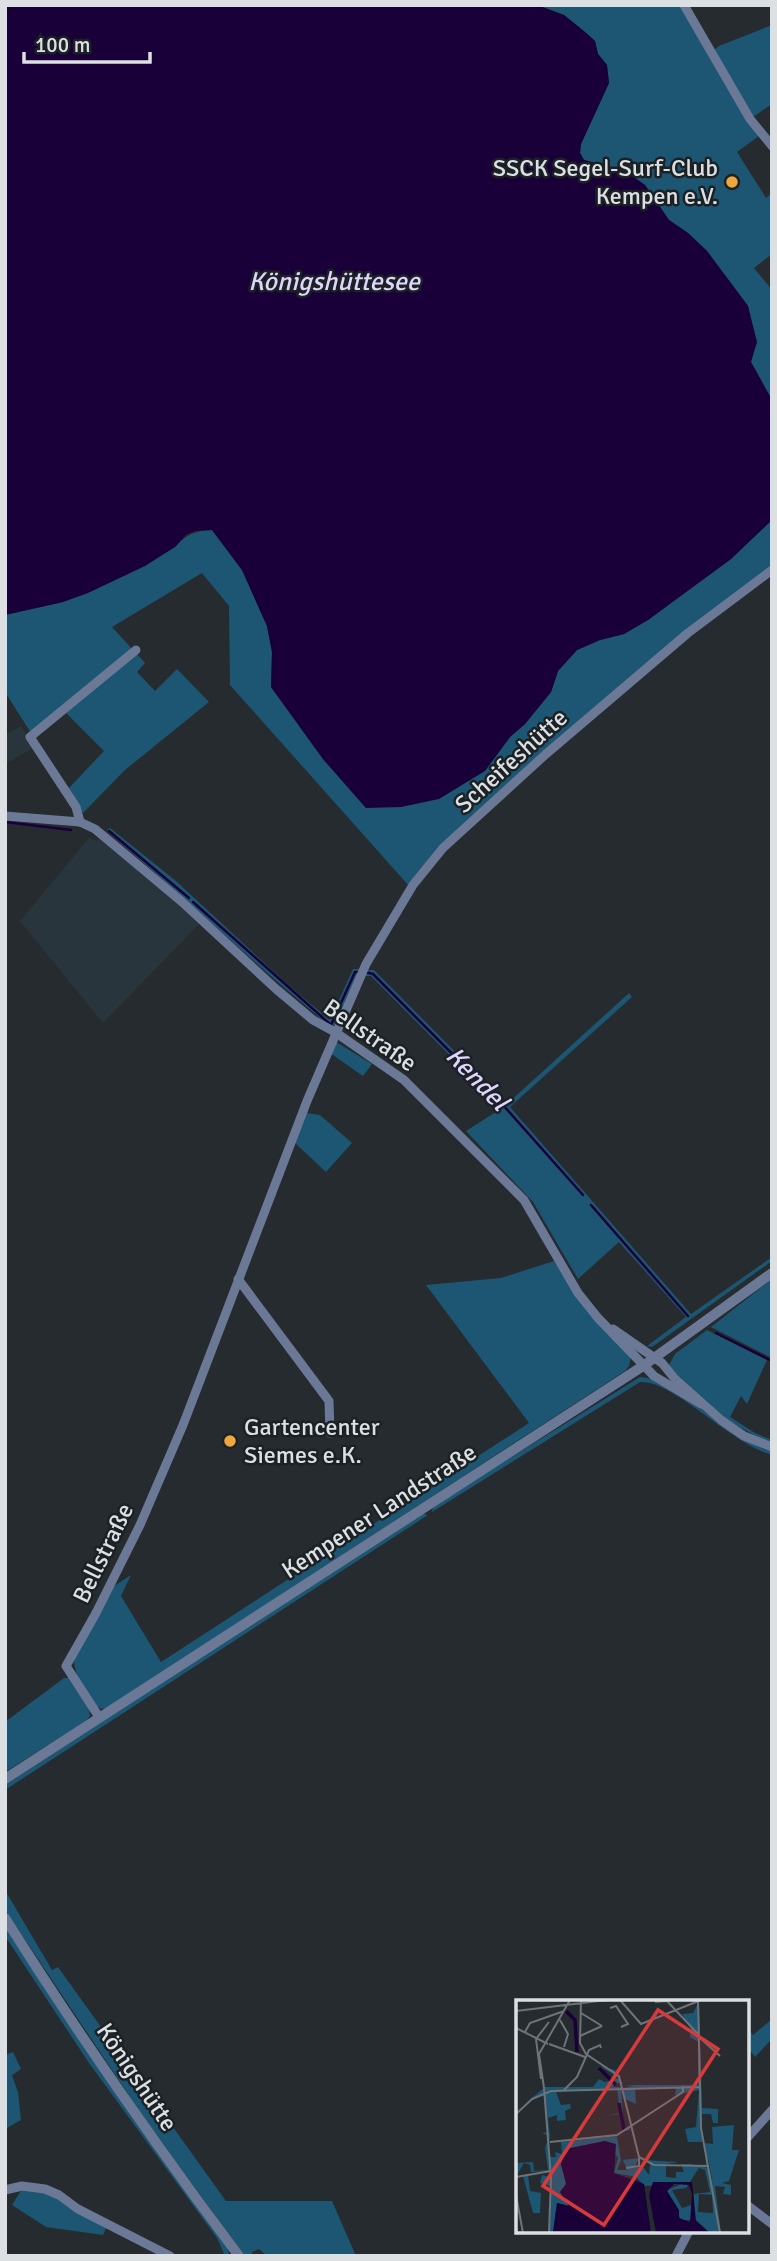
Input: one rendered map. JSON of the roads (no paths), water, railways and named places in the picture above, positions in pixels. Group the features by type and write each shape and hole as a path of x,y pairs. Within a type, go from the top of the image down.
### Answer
{"street":[{"path":"684,5 750,119 772,146"},
{"name":"Scheifeshütte","path":"329,1046 366,964 413,885 443,848 688,633 772,570"},
{"path":"80,821 76,807 30,737 136,650"},
{"name":"Bellstraße","path":"5,816 80,821 95,828 304,1012 404,1080 524,1200 578,1293 643,1366 744,1436 772,1447"},
{"name":"Bellstraße","path":"99,1717 65,1666 96,1614 140,1525 183,1425 329,1046"},
{"name":"Kempener Landstraße","path":"5,1779 656,1358 772,1273"},
{"path":"238,1279 329,1401 330,1433"},
{"name":"Bellstraße","path":"598,1318 656,1358 701,1404"},
{"name":"Königshütte","path":"5,1918 130,2105 239,2256"},
{"path":"749,2136 772,2109"},
{"path":"5,2190 22,2186 45,2189 170,2256"},
{"path":"749,2207 772,2224"},
{"path":"676,2256 688,2233"}],"water":[{"name":"Königshüttesee","path":"5,5 537,5 564,15 595,41 598,54 607,65 609,83 581,144 580,153 584,160 625,171 645,185 669,220 707,251 748,306 757,342 751,362 772,400 772,520 731,559 648,620 624,634 577,650 558,671 551,692 525,724 511,736 485,771 439,799 401,807 366,808 323,759 271,687 272,652 267,626 242,570 212,530 195,531 186,535 175,547 145,566 88,593 63,602 5,615"}],"waterway":[{"name":"Kendel","path":"5,822 71,830"},
{"name":"Kendel","path":"109,831 189,898"},
{"name":"Kendel","path":"193,902 331,1025 355,972 358,972"},
{"name":"Kendel","path":"365,972 373,974 503,1105 583,1195"},
{"name":"Kendel","path":"591,1205 688,1316"},
{"name":"Kendel","path":"716,1333 772,1361"}],"place":[{"name":"SSCK Segel-Surf-Club Kempen e.V.","path":"732,182"},
{"name":"Gartencenter Siemes e.K.","path":"230,1441"}]}
